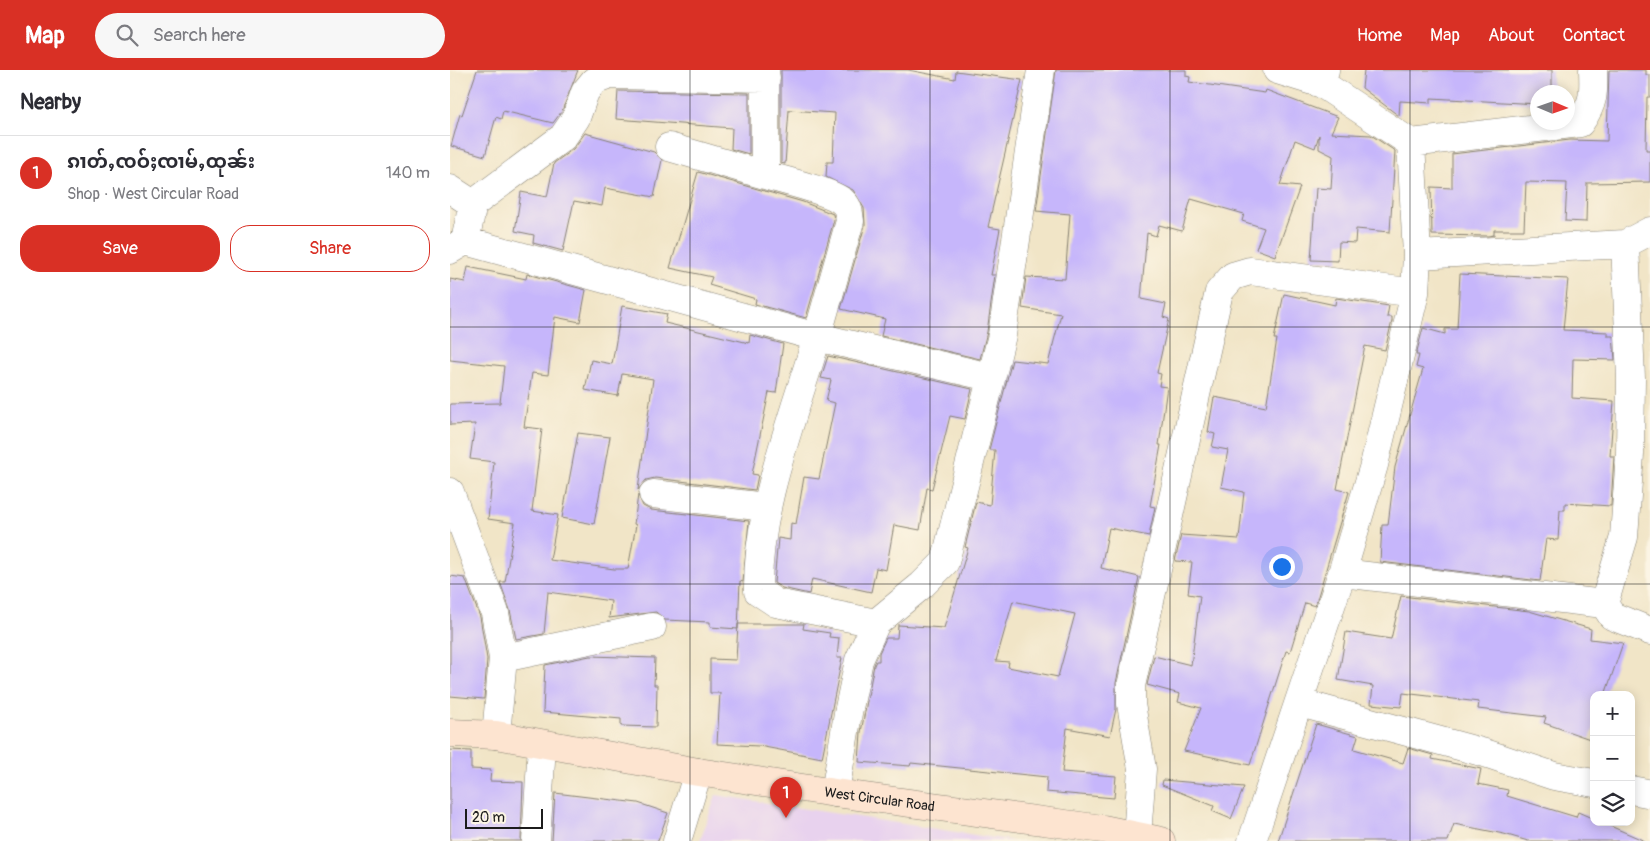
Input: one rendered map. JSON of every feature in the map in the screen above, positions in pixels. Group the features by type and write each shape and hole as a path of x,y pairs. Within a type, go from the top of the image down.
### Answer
{"street":[{"path":"835,793 859,660 876,622 922,586 945,562 1002,335 1041,70"},
{"path":"1277,70 1324,77 1411,143 1580,123 1590,110 1594,94 1593,70"},
{"path":"765,175 766,74 610,75 594,81 585,92 576,118 563,138 474,204 457,246 817,338 990,377"},
{"path":"1252,841 1300,704 1342,573 1374,464 1415,293 1418,255 1411,143"},
{"path":"669,147 825,193 843,202 849,211 850,221 766,507 758,568 758,591 776,603 876,622"},
{"path":"450,189 474,204"},
{"path":"1418,255 1625,244 1650,232"},
{"path":"1604,604 1624,537 1640,455 1631,378 1625,244"},
{"path":"1149,838 1142,769 1131,704 1131,686 1219,292 1233,276 1250,271 1415,293"},
{"path":"450,492 495,613 503,658 496,735"},
{"path":"653,494 766,507"},
{"path":"1342,573 1604,604 1612,616 1650,631"},
{"path":"503,658 652,627"},
{"path":"1300,704 1485,753 1554,776 1590,782"},
{"name":"West Circular Road","path":"450,733 496,735 542,745 698,772 1149,838"},
{"path":"536,841 542,745"},
{"path":"677,841 698,772"}],"shaded area":[{"path":"716,795 1014,841 700,841"}],"building":[{"path":"477,70 578,70 562,111 553,123 503,111 501,119 496,117 485,156 451,146 460,114 462,115"},
{"path":"781,70 908,70 955,79 956,71 1022,80 988,227 1000,229 991,275 995,275 987,332 980,359 881,336 885,319 841,309 865,225 864,208 853,190 826,177 827,162 833,162 835,113 789,110 785,164 781,163"},
{"path":"1056,70 1186,70 1186,76 1190,77 1189,82 1265,93 1266,90 1338,117 1331,133 1371,135 1395,151 1390,232 1356,229 1355,243 1339,242 1338,261 1311,260 1316,188 1331,189 1333,156 1319,149 1319,135 1315,148 1295,140 1280,185 1300,187 1275,256 1256,249 1264,228 1242,221 1244,214 1191,199 1182,231 1159,225 1156,236 1147,233 1141,299 1166,304 1163,317 1169,319 1157,373 1161,374 1159,386 1167,387 1159,445 1161,445 1150,506 1155,507 1149,536 1109,528 1101,568 1139,577 1116,683 1116,709 1110,736 1067,728 1062,772 1116,776 1114,798 1046,792 1047,777 911,763 910,766 859,762 861,732 874,665 876,661 879,661 879,653 886,638 897,638 898,625 944,628 968,548 965,547 976,502 990,505 995,450 989,450 1012,360 1048,364 1061,314 1022,308 1026,277 1065,279 1070,214 1036,211","holes":["1013,601 1075,614 1058,677 1008,667 1009,662 996,661"]},
{"path":"1364,70 1552,70 1552,85 1530,85 1530,104 1431,98 1431,103 1400,101 1399,116 1362,88"},
{"path":"1609,70 1646,70 1646,75 1650,75 1650,97 1647,97 1646,150 1650,150 1650,182 1587,183 1586,222 1565,221 1567,183 1526,182 1524,230 1494,230 1494,235 1488,236 1432,235 1431,187 1452,188 1452,154 1570,140 1607,141"},
{"path":"618,91 749,93 749,154 731,149 732,128 616,119"},
{"path":"585,133 654,152 662,160 654,197 605,188 602,206 574,201 563,251 533,243 534,235 515,231 521,192 547,197 554,163 573,149"},
{"path":"698,172 803,202 833,214 834,220 806,318 755,304 756,299 709,285 712,277 670,268"},
{"path":"468,267 526,279 527,274 586,290 580,322 555,317 548,375 532,373 524,427 542,429 532,511 558,515 550,560 614,569 628,569 636,525 634,524 638,495 643,506 651,510 749,521 743,582 740,581 738,629 710,627 710,622 665,620 656,612 609,618 611,601 548,592 544,634 516,639 510,610 500,582 505,582 515,523 488,519 494,462 470,459 475,424 450,425 450,404 500,403 504,366 450,360 450,279 465,282"},
{"path":"1460,274 1568,279 1563,330 1608,332 1608,336 1613,336 1615,360 1573,359 1572,398 1614,401 1610,456 1614,456 1611,506 1565,503 1565,510 1560,510 1558,540 1546,539 1540,581 1380,562 1382,525 1388,525 1395,467 1423,369 1416,367 1419,355 1416,355 1423,328 1445,334 1445,329 1457,329"},
{"path":"1284,294 1335,305 1336,298 1389,306 1387,317 1392,317 1392,321 1385,350 1365,346 1337,489 1349,492 1315,606 1305,603 1290,652 1286,651 1250,765 1184,751 1201,708 1178,702 1180,694 1147,685 1154,656 1191,665 1200,596 1188,594 1192,562 1175,561 1181,535 1239,539 1244,492 1221,487 1228,450 1212,447 1215,434 1208,432 1214,397 1266,407 1277,339 1274,339"},
{"path":"622,306 667,314 665,323 749,343 750,335 783,344 776,393 769,392 752,474 758,475 755,490 655,478 646,480 638,490 653,379 622,374 618,396 585,390 591,360 612,364"},
{"path":"828,356 972,389 965,419 950,416 932,489 927,488 920,530 894,525 886,570 876,568 871,592 812,579 809,594 782,588 774,583 778,538 790,540 791,523 796,524 804,477 819,479 835,403 826,401 831,380 821,378"},
{"path":"578,433 610,437 594,524 562,518"},
{"path":"450,576 465,578 480,617 487,659 484,699 450,696"},
{"path":"1401,596 1529,611 1591,629 1590,639 1623,643 1606,691 1590,691 1590,739 1544,723 1546,717 1478,709 1479,702 1403,693 1401,707 1371,704 1373,686 1338,680 1346,632 1391,639"},
{"path":"738,624 804,624 803,629 830,633 829,637 839,638 837,658 842,658 822,758 759,746 717,744 720,693 710,693 710,659 736,660"},
{"path":"590,656 655,658 654,685 657,685 656,727 621,726 621,719 543,712 545,665"},
{"path":"1316,724 1358,736 1354,749 1403,763 1408,748 1433,755 1432,759 1481,769 1478,784 1508,790 1507,796 1576,817 1578,812 1590,817 1590,826 1610,826 1645,841 1528,841 1454,824 1448,841 1278,841"},
{"path":"450,750 471,751 471,769 491,770 490,781 523,782 521,841 450,841"},
{"path":"1163,780 1244,787 1231,819 1212,811 1214,806 1162,785"},
{"path":"555,793 638,803 668,813 658,841 552,841"}],"place":[{"name":"ၵၢတ်ႇၸဝ်ႈၸၢမ်ႇထုၼ်း","path":"786,818"}]}
